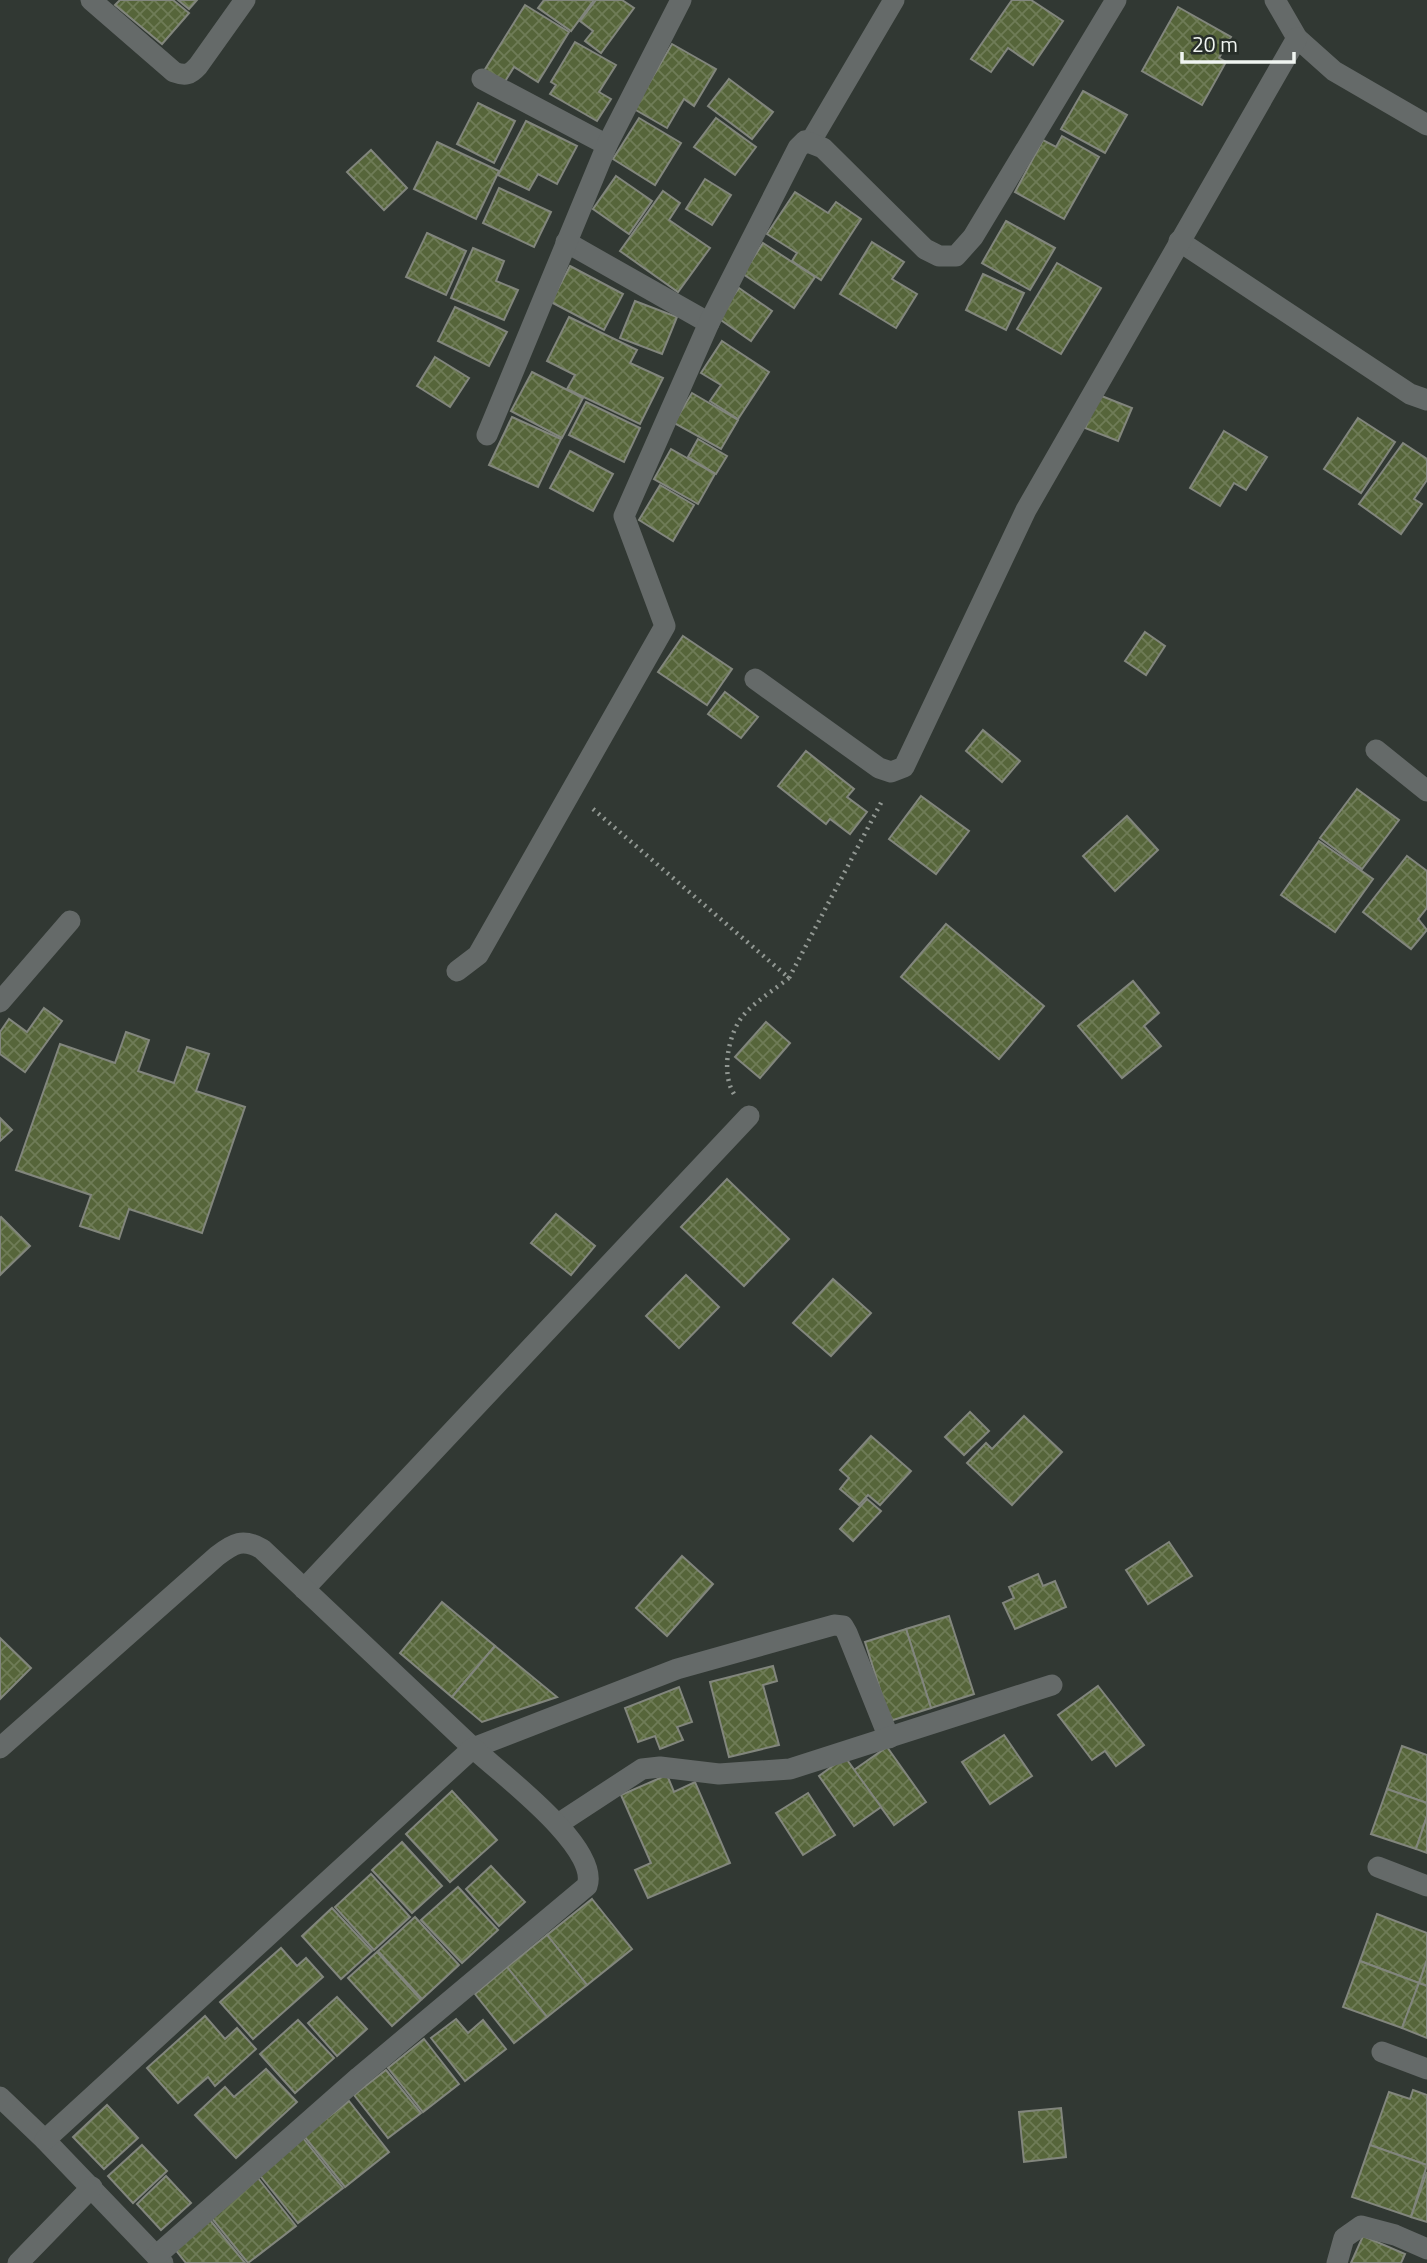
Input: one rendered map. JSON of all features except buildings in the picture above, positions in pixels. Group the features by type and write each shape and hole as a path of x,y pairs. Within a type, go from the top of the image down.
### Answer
{"street":[{"path":"91,0 174,72 182,75 193,72 245,0"},
{"path":"487,435 607,145 636,83 681,0"},
{"path":"811,141 894,0"},
{"path":"457,971 478,955 665,626 624,516 709,323 798,148 805,141 811,141 824,148 925,248 939,256 956,256 973,237 1116,0"},
{"path":"1275,0 1297,38 1334,71 1362,90 1427,125"},
{"path":"755,679 879,768 898,771 910,757 1026,510 1297,38"},
{"path":"482,79 607,145"},
{"path":"1179,241 1410,394 1427,400"},
{"path":"566,242 709,323"},
{"path":"1376,750 1427,791"},
{"path":"0,1002 70,921"},
{"path":"304,1589 749,1116"},
{"path":"0,1748 234,1544 245,1541 262,1549 473,1748 558,1824 587,1865 589,1877 586,1886 359,2077 160,2259 92,2187 0,2097"},
{"path":"45,2140 473,1748 677,1669 834,1625 842,1626 847,1633 888,1738"},
{"path":"558,1824 647,1768 660,1767 704,1774 774,1772 807,1765 1052,1685"},
{"path":"1378,1867 1427,1886"},
{"path":"1382,2052 1427,2069"},
{"path":"18,2263 92,2187"},
{"path":"1337,2263 1344,2238 1361,2226 1395,2235 1427,2249"}],"path":[{"path":"749,1116 727,1083 728,1055 741,1018 789,978 898,771"},
{"path":"572,790 789,978"}]}
